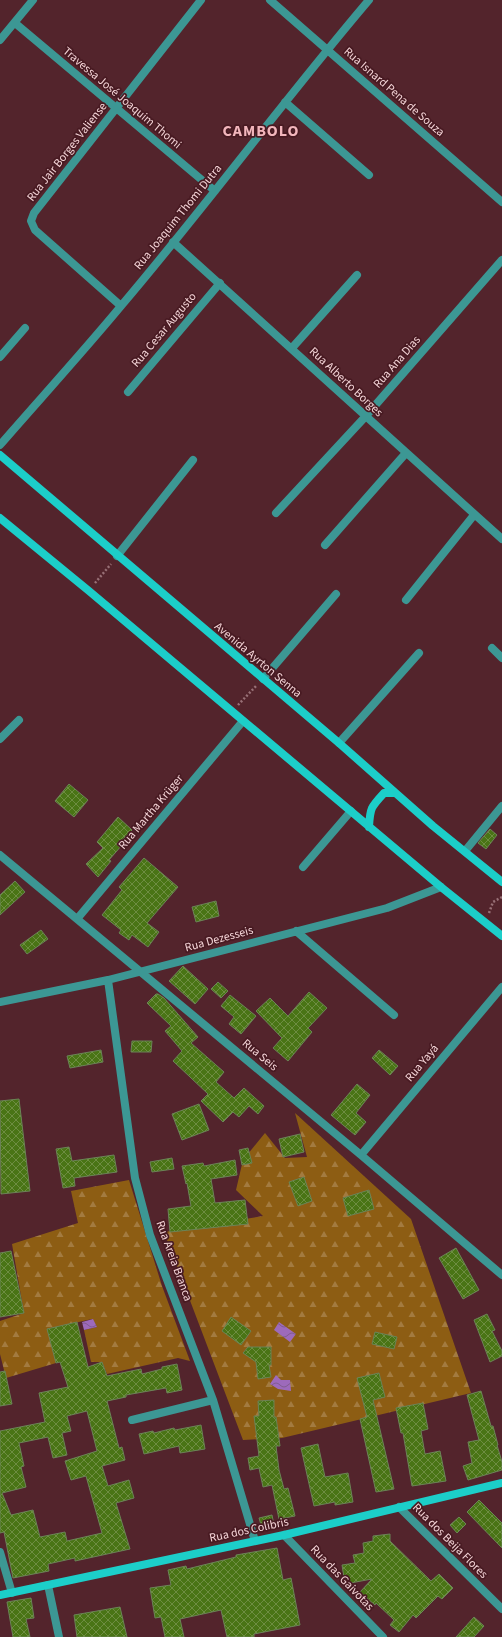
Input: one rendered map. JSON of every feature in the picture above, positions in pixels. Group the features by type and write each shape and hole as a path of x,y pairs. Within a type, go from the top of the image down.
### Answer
{"street":[{"path":"0,40 33,0"},
{"name":"Rua Jair Borges Valiense","path":"121,306 35,230 31,221 34,213 201,0"},
{"name":"Rua Isnard Pena de Souza","path":"270,0 502,202"},
{"name":"Rua Joaquim Thomi Dutra","path":"0,445 121,306 369,0"},
{"name":"Travessa José Joaquim Thomi","path":"15,23 215,191"},
{"path":"285,102 369,175"},
{"name":"Rua Alberto Borges","path":"174,242 502,539"},
{"name":"Rua Ana Dias","path":"276,513 365,416 502,260"},
{"path":"292,348 357,275"},
{"name":"Rua Cesar Augusto","path":"128,392 220,283"},
{"path":"0,357 25,328"},
{"path":"325,545 406,453"},
{"name":"Avenida Ayrton Senna","path":"0,455 117,556 339,743 395,793 502,882"},
{"path":"117,556 193,460"},
{"path":"406,600 474,515"},
{"path":"0,518 89,591 440,887 502,936"},
{"path":"263,679 336,594"},
{"path":"492,648 502,658"},
{"path":"339,743 419,653"},
{"path":"0,739 19,720"},
{"name":"Rua Martha Krüger","path":"77,919 243,721"},
{"path":"369,827 370,813 373,805 384,793 395,793"},
{"path":"465,851 502,806"},
{"path":"303,867 351,811"},
{"name":"Rua Seis","path":"0,856 361,1155 502,1275"},
{"name":"Rua Dezesseis","path":"0,1002 141,972 387,908 440,887"},
{"path":"296,931 394,1015"},
{"name":"Rua Areia Branca","path":"108,980 135,1178 144,1214 150,1235 213,1400 255,1541"},
{"name":"Rua Yayá","path":"361,1155 502,987"},
{"path":"132,1420 213,1400"},
{"name":"Rua dos Colibris","path":"0,1595 284,1535 502,1483"},
{"name":"Rua dos Beija Flores","path":"399,1507 502,1609"},
{"name":"Rua das Gaivotas","path":"284,1535 383,1637"},
{"path":"0,1552 12,1593"},
{"path":"48,1585 59,1637"}],"path":[{"path":"89,591 117,556"},
{"path":"232,711 263,679"},
{"path":"485,922 494,902 502,897"}],"green space":[{"path":"295,1113 411,1219 471,1393 282,1438 243,1440 164,1232 263,1216 236,1190 243,1160 265,1133 285,1158 307,1157"},
{"path":"129,1180 162,1286 190,1361 178,1358 107,1374 102,1362 91,1362 84,1330 97,1327 92,1319 48,1329 56,1363 6,1378 0,1354 0,1321 24,1313 12,1244 78,1223 71,1191"}],"water":[{"path":"93,1319 97,1327 84,1330 82,1322"},
{"path":"279,1322 296,1334 290,1342 274,1330"},
{"path":"276,1375 281,1380 290,1380 291,1391 278,1389 270,1384"}],"building":[{"path":"69,784 88,800 74,817 55,801"},
{"path":"118,817 132,830 119,843 122,845 109,860 111,861 98,877 86,864 103,848 97,842"},
{"path":"490,829 497,835 486,849 478,843"},
{"path":"144,858 178,887 147,923 159,932 148,947 132,935 129,940 119,933 121,930 102,915 122,890 119,887"},
{"path":"15,881 25,892 0,915 0,895"},
{"path":"216,901 219,916 196,922 192,907"},
{"path":"41,930 48,939 27,954 20,945"},
{"path":"183,966 208,989 195,1004 169,981"},
{"path":"218,982 228,991 221,998 211,989"},
{"path":"309,992 327,1008 308,1028 312,1032 288,1061 273,1048 282,1038 256,1011 270,998 288,1016"},
{"path":"156,994 164,998 198,1037 191,1043 224,1072 216,1082 234,1098 244,1088 264,1106 258,1114 249,1106 239,1117 233,1112 223,1122 201,1101 208,1094 173,1061 182,1051 165,1031 171,1026 147,1003"},
{"path":"230,995 256,1016 241,1034 229,1024 234,1017 221,1006"},
{"path":"132,1041 152,1041 151,1052 131,1052"},
{"path":"101,1050 103,1062 70,1068 67,1056"},
{"path":"379,1050 398,1066 390,1075 372,1058"},
{"path":"357,1084 370,1095 356,1113 366,1122 355,1135 331,1115"},
{"path":"19,1099 30,1191 1,1194 0,1101"},
{"path":"199,1104 209,1130 182,1140 172,1114"},
{"path":"300,1134 304,1152 283,1157 279,1139"},
{"path":"69,1147 72,1161 114,1155 117,1172 74,1178 75,1186 63,1188 56,1149"},
{"path":"248,1148 252,1163 242,1165 239,1150"},
{"path":"172,1158 174,1169 152,1172 150,1162"},
{"path":"235,1160 237,1175 211,1179 215,1203 245,1200 248,1224 170,1232 168,1209 191,1206 182,1166 203,1163 204,1166"},
{"path":"304,1177 312,1201 298,1206 289,1182"},
{"path":"369,1190 374,1209 348,1216 343,1198"},
{"path":"456,1248 479,1290 463,1299 439,1258"},
{"path":"11,1251 24,1313 0,1317 0,1253"},
{"path":"487,1314 495,1330 492,1331 502,1351 502,1356 490,1362 474,1320"},
{"path":"231,1317 251,1331 241,1345 222,1331"},
{"path":"77,1322 88,1367 102,1362 107,1376 141,1369 142,1374 162,1369 162,1367 177,1364 182,1390 167,1393 166,1388 126,1395 126,1397 107,1401 119,1448 122,1447 125,1460 102,1466 108,1486 129,1480 134,1498 116,1503 130,1549 75,1561 75,1558 48,1564 49,1571 13,1578 4,1532 0,1533 0,1431 45,1422 39,1393 68,1387 60,1362 56,1363 47,1329","holes":["87,1411 97,1451 65,1461 71,1480 86,1476 102,1533 67,1541 65,1532 40,1537 33,1510 11,1515 2,1493 26,1487 21,1467 24,1466 19,1443 48,1437 53,1458 67,1455 62,1433 71,1431 67,1416"]},
{"path":"375,1332 397,1337 394,1349 372,1344"},
{"path":"248,1347 271,1347 271,1365 269,1365 271,1377 258,1379 256,1362 243,1353"},
{"path":"5,1371 12,1404 0,1406 0,1372"},
{"path":"379,1373 385,1397 373,1400 394,1489 376,1492 360,1419 367,1417 357,1378"},
{"path":"481,1391 491,1426 493,1426 502,1462 502,1470 468,1480 463,1466 472,1463 468,1442 479,1440 467,1395"},
{"path":"274,1400 274,1417 276,1417 280,1446 276,1446 279,1470 284,1489 288,1488 295,1516 279,1519 272,1485 263,1487 259,1468 250,1470 248,1458 259,1456 254,1416 259,1416 258,1401"},
{"path":"423,1403 428,1429 421,1431 425,1454 440,1451 446,1481 412,1486 403,1433 401,1433 396,1408"},
{"path":"201,1425 205,1449 180,1453 179,1446 144,1454 139,1434 153,1431 154,1433 174,1428 175,1430"},
{"path":"318,1444 325,1477 348,1473 353,1502 335,1505 335,1502 314,1506 301,1448"},
{"path":"479,1500 502,1523 502,1548 467,1512"},
{"path":"272,1515 274,1525 262,1528 259,1518"},
{"path":"459,1517 466,1524 457,1533 450,1525"},
{"path":"390,1534 390,1541 431,1581 439,1574 453,1588 442,1599 438,1596 416,1618 413,1615 399,1632 390,1625 394,1620 376,1603 375,1605 360,1592 372,1579 345,1584 342,1565 355,1563 353,1555 364,1553 363,1543 373,1541 373,1536"},
{"path":"277,1548 283,1580 291,1578 300,1625 254,1634 254,1637 227,1637 221,1610 180,1619 184,1637 165,1637 161,1617 155,1618 150,1588 171,1585 168,1570 186,1566 187,1569 236,1557 236,1555"},
{"path":"31,1598 34,1618 26,1619 30,1637 13,1637 7,1602"},
{"path":"120,1607 127,1637 77,1637 74,1615"},
{"path":"474,1617 484,1626 474,1637 456,1637"}],"district":[{"name":"CAMBOLO","path":"261,131"}]}
